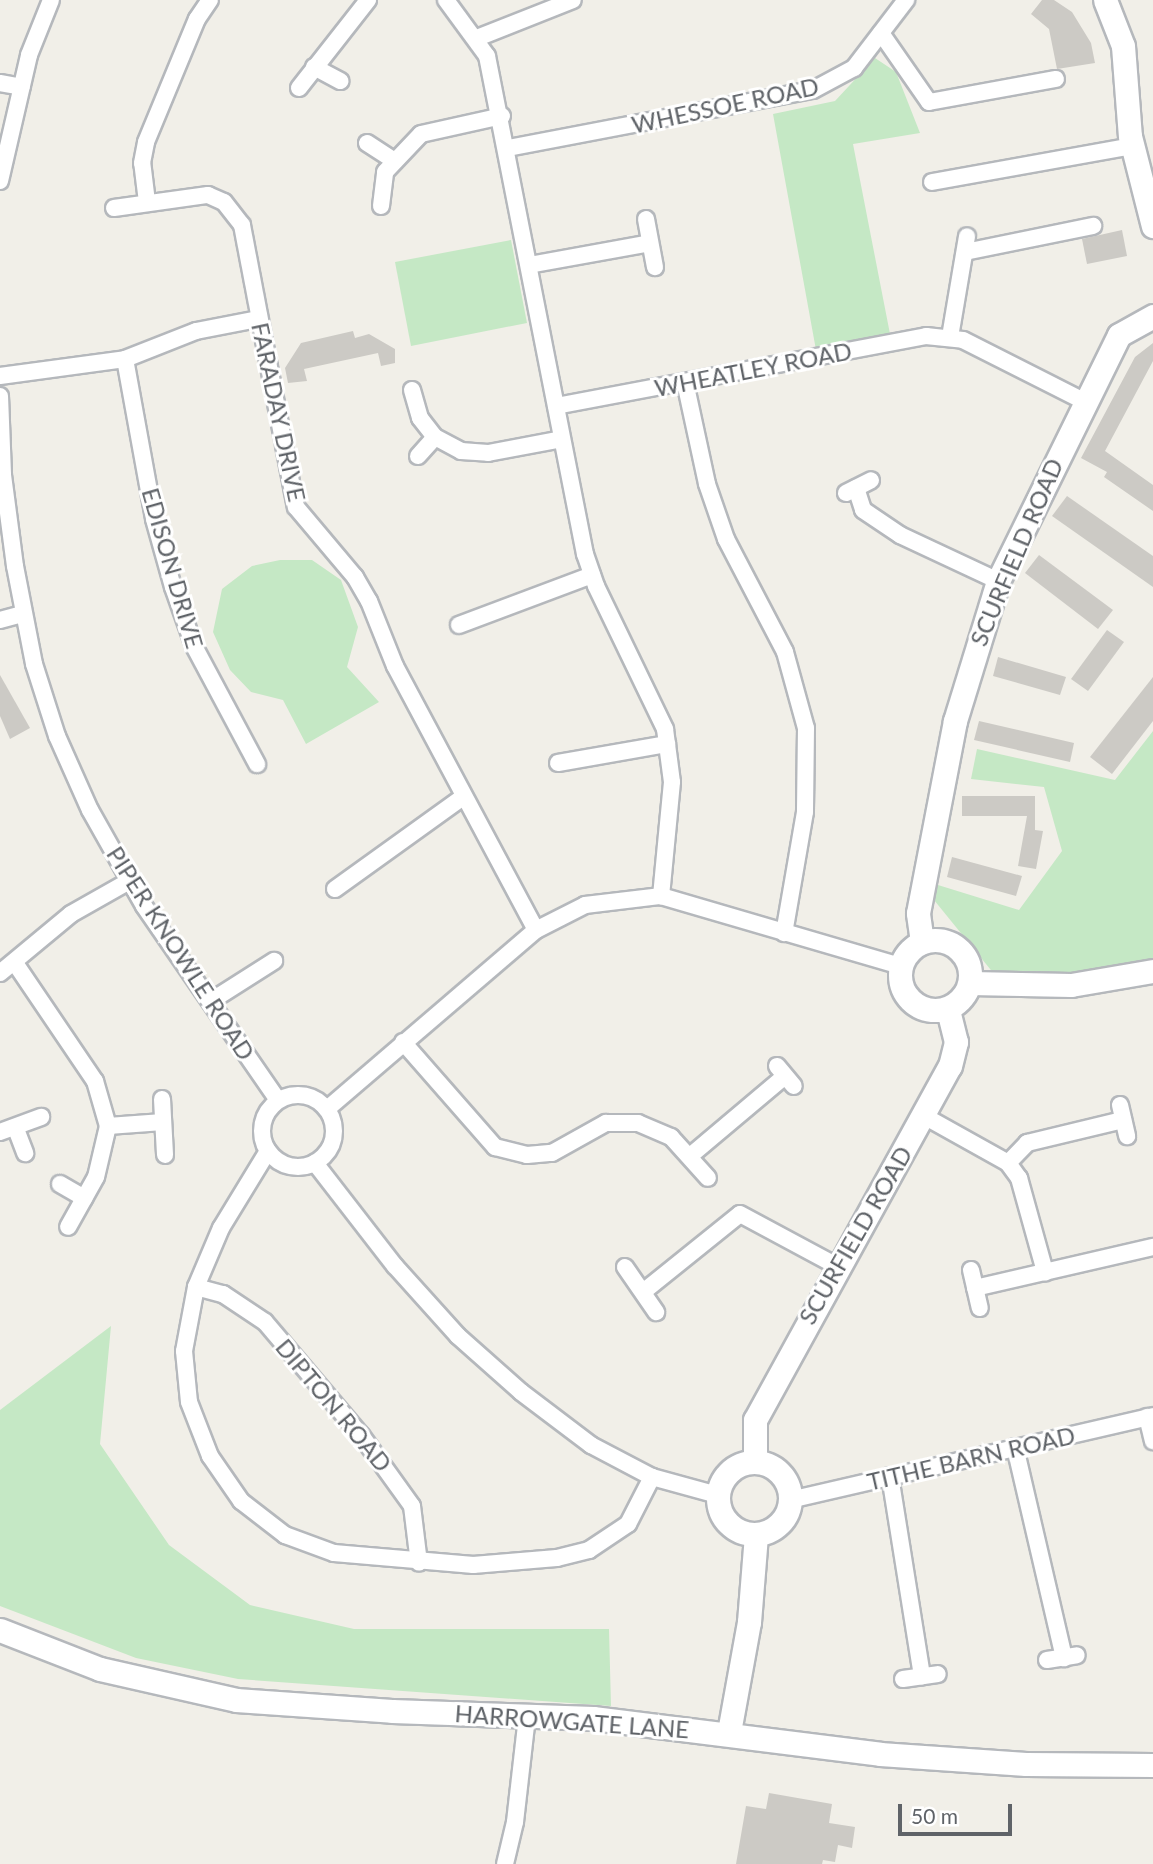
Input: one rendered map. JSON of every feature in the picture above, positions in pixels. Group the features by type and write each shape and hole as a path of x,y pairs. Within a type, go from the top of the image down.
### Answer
{"street":[{"path":"0,181 29,55 51,0"},
{"path":"147,202 142,163 146,142 197,19 210,0"},
{"path":"299,88 368,0"},
{"path":"446,0 477,38 487,56 502,116 562,439 592,575 660,712 671,782 661,896"},
{"path":"477,38 573,0"},
{"name":"WHESSOE ROAD","path":"508,148 813,90 854,68 906,0"},
{"path":"1105,0 1123,46 1132,146 1153,226"},
{"path":"881,33 929,102 1056,79"},
{"path":"314,67 340,81"},
{"path":"0,83 22,87"},
{"path":"381,206 380,189 393,160 421,134 502,116"},
{"path":"367,143 393,160"},
{"path":"932,182 1132,146"},
{"name":"FARADAY DRIVE","path":"114,208 208,195 224,202 243,225 258,320 296,507 355,577 369,601 395,666 536,930"},
{"path":"646,219 655,267"},
{"path":"950,337 966,244 1067,237 1093,226"},
{"path":"529,265 650,243"},
{"name":"SCURFIELD ROAD","path":"922,942 918,914 955,721 998,581 1084,401 1119,335 1153,316"},
{"path":"0,376 125,359 196,331 258,320"},
{"name":"WHEATLEY ROAD","path":"556,405 926,337 950,337 1084,401"},
{"name":"EDISON DRIVE","path":"125,359 154,519 173,587 194,646 229,718 257,764"},
{"path":"685,382 707,484 726,539 785,652 806,728 805,812 784,933"},
{"path":"412,390 420,418 435,437 460,451 488,453 562,439"},
{"name":"PIPER KNOWLE ROAD","path":"0,396 3,475 23,614 57,736 90,810 131,880 278,1100"},
{"path":"418,456 435,437"},
{"path":"858,487 863,510 900,535 998,581"},
{"path":"458,625 592,575"},
{"path":"0,620 23,614"},
{"path":"558,763 667,744"},
{"path":"335,889 463,797"},
{"path":"0,973 71,914 131,880"},
{"path":"327,1109 536,930 585,905 661,896 900,965"},
{"path":"939,939 961,949 970,983 948,1009 915,1005 900,981 900,965 922,942 939,939"},
{"path":"211,1001 274,961"},
{"path":"15,963 95,1081 108,1126 96,1177 68,1227"},
{"path":"970,983 1071,985 1153,971"},
{"name":"SCURFIELD ROAD","path":"755,1462 755,1420 950,1066 956,1042 948,1009"},
{"path":"403,1042 495,1147 527,1155 552,1153 606,1123 622,1122 656,1127 690,1156 708,1178"},
{"path":"690,1156 786,1076"},
{"path":"268,1151 291,1167 315,1163 334,1138 327,1109 303,1095 278,1100 263,1121 268,1151 221,1228 196,1287 184,1350 190,1402 210,1456 241,1501 285,1535 334,1553 419,1563 473,1565 557,1558 589,1550 628,1524 652,1477"},
{"path":"162,1099 165,1155"},
{"path":"924,1116 1008,1163 1019,1178 1045,1272"},
{"path":"25,1153 8,1130 41,1117"},
{"path":"1008,1163 1027,1143 1123,1120"},
{"path":"108,1126 163,1122"},
{"path":"315,1163 395,1266 465,1344 591,1445 652,1477 718,1495"},
{"path":"60,1184 84,1198"},
{"path":"643,1292 740,1214 839,1267"},
{"path":"975,1288 1153,1247"},
{"path":"625,1267 656,1312"},
{"path":"971,1270 980,1308"},
{"name":"DIPTON ROAD","path":"196,1287 223,1294 265,1322 361,1435 412,1506 419,1563"},
{"path":"1150,1417 1153,1441"},
{"name":"TITHE BARN ROAD","path":"790,1500 1150,1417"},
{"path":"1015,1447 1071,1656 1047,1660"},
{"path":"755,1462 781,1474 790,1500 779,1524 755,1535 732,1528 724,1519 718,1495 730,1471 755,1462"},
{"path":"890,1476 930,1675 903,1679"},
{"path":"729,1732 750,1622 755,1535"},
{"name":"HARROWGATE LANE","path":"0,1630 100,1669 236,1700 527,1716 729,1732 894,1755 1026,1764 1153,1765"},
{"path":"505,1864 515,1822 527,1716"}],"green space":[{"path":"875,58 896,72 920,133 853,144 890,334 816,350 773,114 835,101"},
{"path":"511,240 527,323 411,346 395,262"},
{"path":"280,560 312,560 341,580 358,627 347,667 379,702 306,744 283,700 251,692 230,670 213,632 222,589 252,566"},
{"path":"1153,731 1153,966 999,980 934,900 938,885 1019,910 1062,851 1044,787 971,779 977,749 1115,780"},
{"path":"111,1326 100,1444 169,1545 250,1605 354,1629 609,1629 611,1706 238,1679 136,1658 0,1606 0,1410"}],"building":[{"path":"1042,0 1054,0 1072,12 1091,43 1095,63 1057,69 1049,29 1031,14"},
{"path":"1122,230 1127,256 1087,264 1082,239"},
{"path":"353,331 355,338 369,334 395,349 395,363 381,366 378,353 304,369 307,381 288,383 285,368 301,343"},
{"path":"1153,343 1153,361 1105,451 1153,485 1153,511 1104,477 1107,472 1081,458 1135,357"},
{"path":"1067,496 1153,556 1153,587 1052,516"},
{"path":"1039,555 1113,610 1098,629 1025,573"},
{"path":"1107,630 1124,642 1088,691 1071,679"},
{"path":"998,657 1066,677 1060,695 993,676"},
{"path":"0,675 30,728 10,739 0,716"},
{"path":"1153,677 1153,721 1112,774 1090,757"},
{"path":"979,721 1074,743 1070,762 974,740"},
{"path":"962,796 1035,796 1035,830 1043,831 1036,869 1018,866 1027,816 962,816"},
{"path":"952,857 1022,876 1016,896 947,877"},
{"path":"769,1793 832,1804 829,1823 855,1827 852,1848 838,1845 835,1862 823,1860 822,1864 736,1864 746,1806 766,1809"}]}
